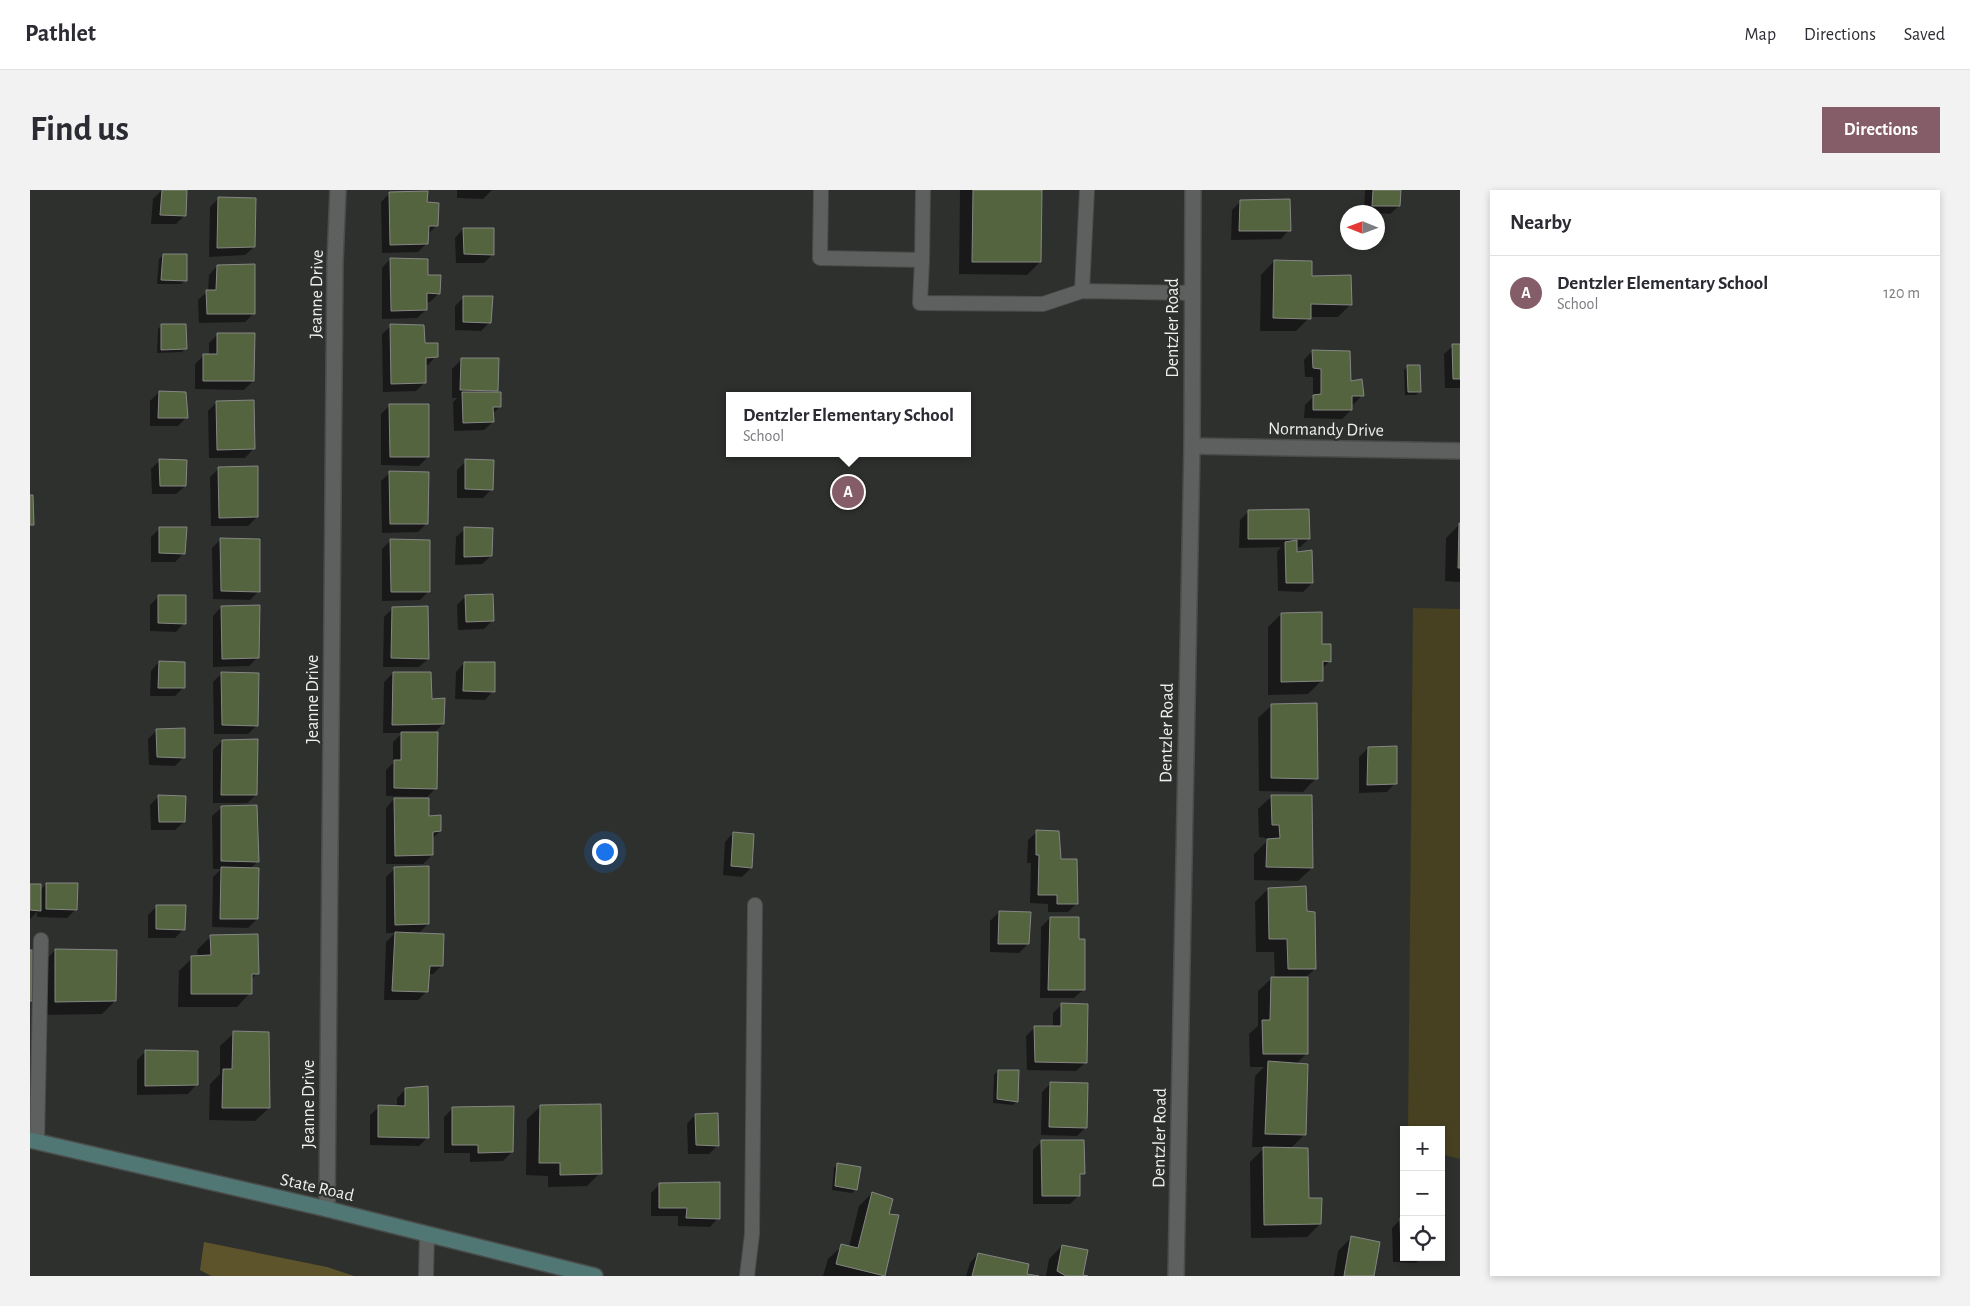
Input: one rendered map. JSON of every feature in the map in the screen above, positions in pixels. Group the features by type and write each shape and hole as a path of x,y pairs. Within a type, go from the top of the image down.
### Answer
{"main road":[{"name":"State Road","path":"34,1141 327,1209 595,1276"}],"street":[{"name":"Jeanne Drive","path":"327,1209 335,282 338,190"},
{"name":"Dentzler Road","path":"1176,1276 1192,446 1192,190"},
{"name":"Normandy Drive","path":"1192,446 1460,451"}],"lane":[{"path":"821,190 820,258 922,260"},
{"path":"923,190 920,303 1043,304 1082,291 1192,293"},
{"path":"1082,291 1086,190"},
{"path":"747,1276 752,1234 756,904"},
{"path":"34,1141 41,940"},
{"path":"426,1276 427,1234"}],"shaded area":[{"path":"1413,608 1460,609 1460,1159 1445,1155 1445,1126 1408,1126"},
{"path":"204,1242 327,1267 354,1276 211,1276 200,1270"}],"building":[{"path":"162,190 187,190 186,216 160,215"},
{"path":"973,190 1042,190 1041,262 972,262"},
{"path":"1373,190 1401,190 1400,206 1372,205"},
{"path":"428,191 427,202 439,203 438,226 429,226 428,244 390,245 389,192"},
{"path":"218,197 256,198 255,247 217,248"},
{"path":"1290,199 1291,231 1239,231 1240,200"},
{"path":"463,228 494,228 494,255 464,254"},
{"path":"163,254 187,254 187,281 161,280"},
{"path":"390,258 428,259 428,275 441,275 440,294 427,293 427,310 391,311"},
{"path":"1274,260 1312,261 1312,276 1351,275 1352,305 1311,304 1311,319 1273,318"},
{"path":"255,264 255,314 207,314 206,290 216,290 217,265"},
{"path":"463,296 493,296 491,323 463,322"},
{"path":"161,324 186,324 187,349 161,350"},
{"path":"390,324 424,325 425,343 438,343 438,357 426,358 426,383 391,384"},
{"path":"217,333 255,333 254,381 203,381 203,354 217,354"},
{"path":"1452,344 1460,344 1460,379 1453,379"},
{"path":"1312,350 1350,351 1351,381 1362,379 1364,396 1352,396 1352,410 1313,410 1313,395 1321,394 1321,369 1313,368"},
{"path":"461,358 499,358 498,391 460,390"},
{"path":"1407,365 1420,365 1421,392 1408,392"},
{"path":"159,391 186,392 188,418 158,418"},
{"path":"462,392 501,392 501,407 493,407 494,422 463,423"},
{"path":"254,400 255,449 217,450 216,401"},
{"path":"389,404 429,404 429,457 390,457"},
{"path":"159,459 187,460 186,486 160,486"},
{"path":"465,459 494,460 493,490 465,489"},
{"path":"258,466 258,517 219,518 218,467"},
{"path":"389,471 429,472 428,524 390,524"},
{"path":"30,495 33,495 34,525 30,525"},
{"path":"1309,509 1310,539 1248,539 1248,510"},
{"path":"1459,523 1460,568 1458,568"},
{"path":"159,527 187,527 185,554 159,553"},
{"path":"464,527 493,528 492,556 464,557"},
{"path":"220,538 260,539 260,592 221,591"},
{"path":"390,539 430,540 430,592 391,592"},
{"path":"1297,540 1297,552 1312,550 1313,583 1286,583 1285,542"},
{"path":"493,594 494,621 466,622 465,595"},
{"path":"158,595 186,595 186,624 158,623"},
{"path":"260,605 259,658 222,659 221,606"},
{"path":"428,606 429,659 391,658 392,607"},
{"path":"1322,612 1322,644 1331,644 1331,662 1323,661 1323,681 1281,682 1281,613"},
{"path":"159,661 185,662 185,688 158,688"},
{"path":"464,662 495,662 495,692 463,691"},
{"path":"221,672 259,673 258,726 222,725"},
{"path":"393,672 431,672 432,699 445,698 444,724 392,725"},
{"path":"1317,703 1318,779 1271,778 1271,704"},
{"path":"185,728 185,758 157,757 156,729"},
{"path":"401,732 438,732 437,789 394,788 394,760 401,760"},
{"path":"258,739 257,795 221,795 222,740"},
{"path":"1397,746 1397,784 1367,785 1368,747"},
{"path":"158,795 186,796 185,822 159,822"},
{"path":"1271,795 1312,795 1313,868 1266,867 1267,839 1280,838 1279,825 1272,825"},
{"path":"394,798 429,798 429,816 441,815 441,831 433,832 433,855 395,856"},
{"path":"257,805 259,862 221,861 221,806"},
{"path":"1036,830 1059,831 1061,859 1077,859 1078,904 1057,904 1057,895 1038,895 1039,855 1036,855"},
{"path":"733,832 754,834 752,868 731,866"},
{"path":"429,866 429,924 395,925 394,867"},
{"path":"221,867 259,868 258,919 220,919"},
{"path":"46,883 78,883 77,910 46,909"},
{"path":"30,884 41,884 41,911 30,910"},
{"path":"1306,886 1307,911 1315,912 1316,969 1288,969 1287,939 1269,939 1268,888"},
{"path":"156,905 186,905 185,930 156,929"},
{"path":"999,911 1031,912 1029,944 998,944"},
{"path":"1050,917 1079,917 1079,939 1085,939 1085,990 1048,990"},
{"path":"395,932 444,934 443,966 430,966 428,992 392,991"},
{"path":"258,934 259,974 252,974 252,994 191,994 191,956 211,955 210,935"},
{"path":"55,949 117,950 116,1001 55,1002"},
{"path":"30,950 32,950 32,1001 30,1001"},
{"path":"1271,977 1308,977 1308,1054 1263,1054 1262,1020 1270,1020"},
{"path":"1061,1003 1088,1004 1087,1063 1035,1062 1034,1026 1061,1026"},
{"path":"233,1031 269,1032 270,1108 222,1108 223,1069 232,1069"},
{"path":"145,1050 198,1051 198,1085 145,1086"},
{"path":"1268,1061 1308,1064 1306,1135 1265,1134"},
{"path":"998,1070 1019,1070 1018,1102 997,1099"},
{"path":"1050,1082 1088,1083 1087,1128 1049,1127"},
{"path":"428,1086 429,1138 378,1137 378,1105 405,1106 405,1088"},
{"path":"601,1104 602,1174 560,1175 560,1163 539,1163 540,1105"},
{"path":"514,1106 513,1152 478,1153 478,1145 452,1145 452,1107"},
{"path":"718,1113 719,1146 696,1145 695,1114"},
{"path":"1041,1140 1084,1140 1085,1174 1080,1174 1080,1196 1042,1196"},
{"path":"1263,1147 1308,1148 1309,1198 1322,1198 1321,1224 1264,1225"},
{"path":"837,1163 861,1167 857,1190 835,1186"},
{"path":"720,1182 720,1219 686,1218 687,1208 659,1208 659,1183"},
{"path":"872,1192 893,1199 889,1214 899,1215 885,1276 836,1264 841,1244 858,1248"},
{"path":"1351,1236 1380,1242 1374,1276 1344,1276"},
{"path":"1062,1245 1088,1250 1083,1275 1088,1276 1066,1276 1057,1271"},
{"path":"978,1253 1029,1264 1027,1274 1039,1276 972,1276"}],"place":[{"name":"Dentzler Elementary School","path":"848,492"}]}
